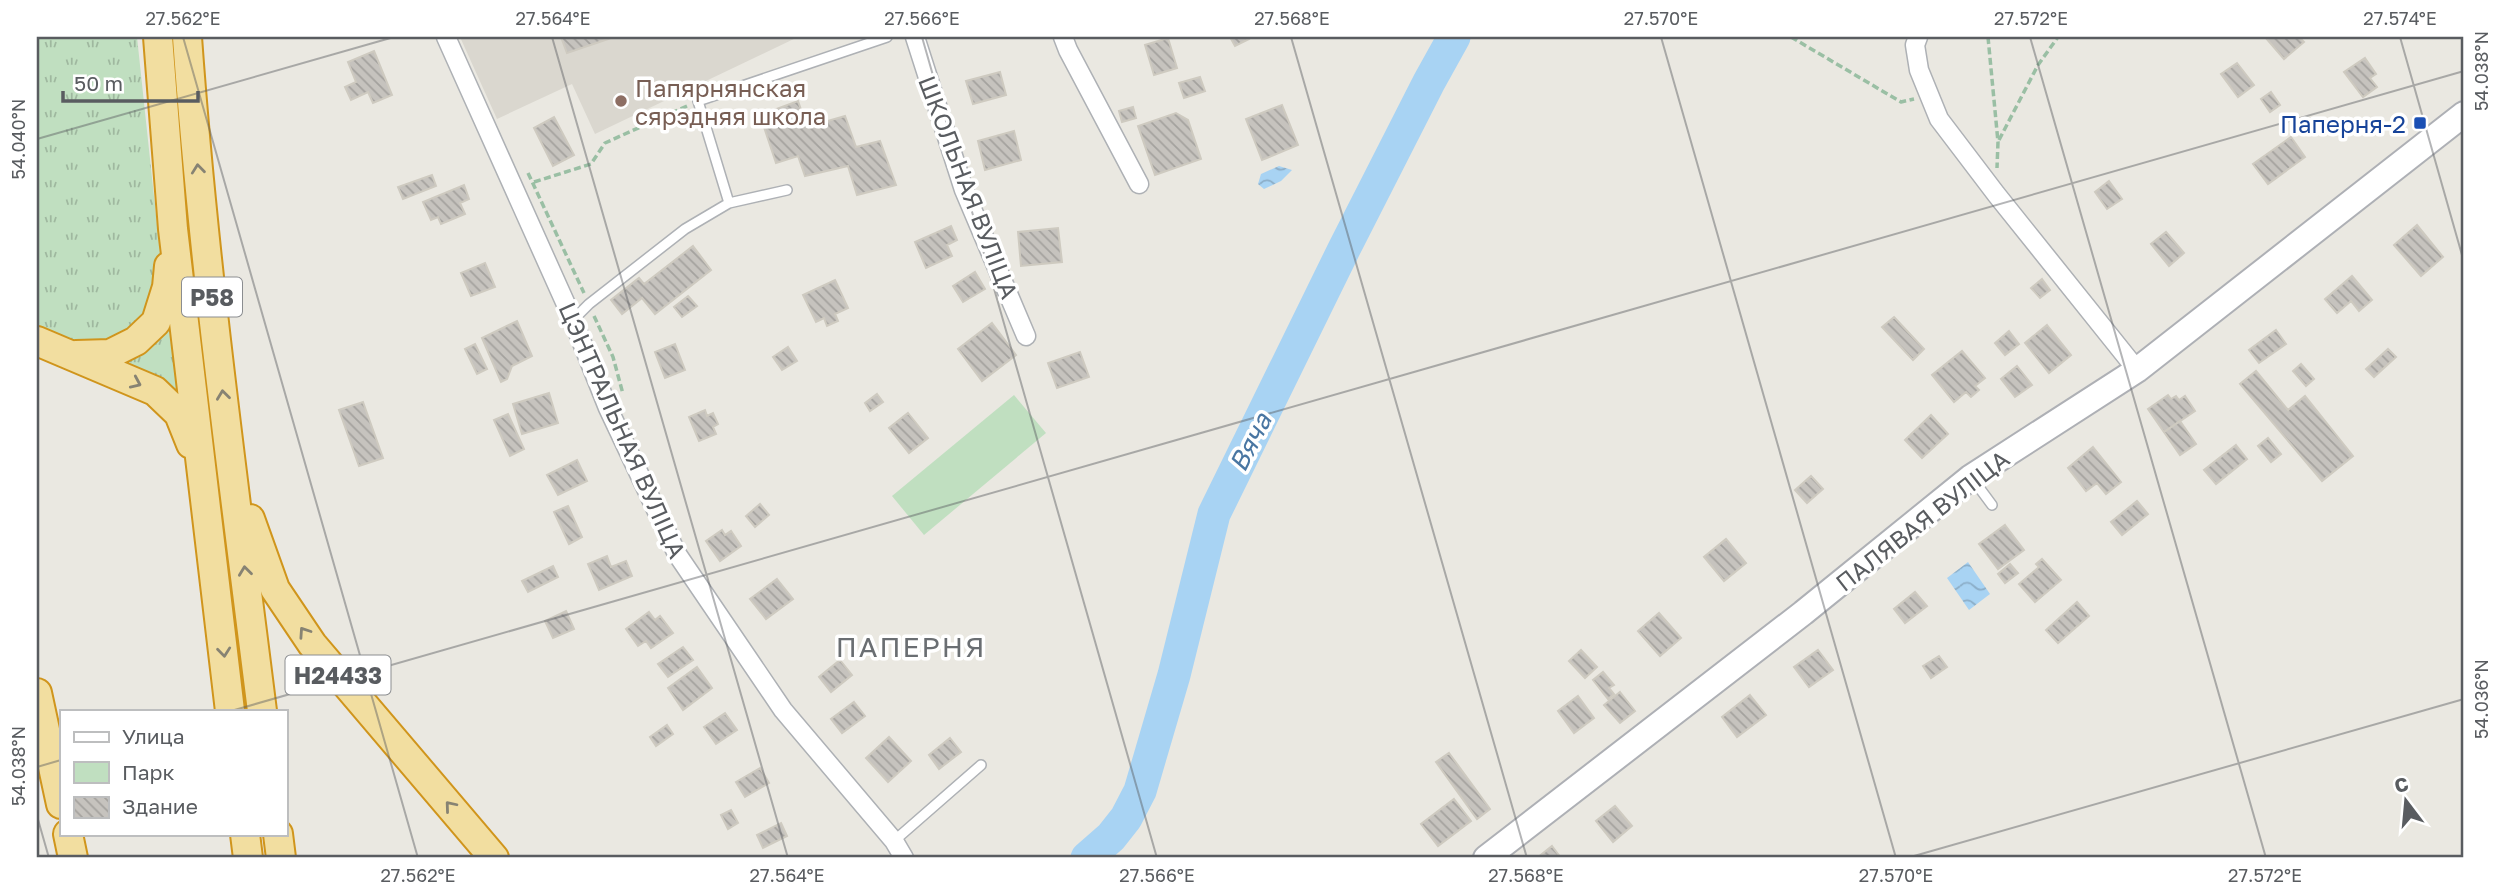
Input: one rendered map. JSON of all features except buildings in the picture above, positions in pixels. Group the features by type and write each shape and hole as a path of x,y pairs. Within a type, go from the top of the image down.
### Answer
{"highway":[{"name":"Р58","path":"158,37 173,229 230,710"},
{"name":"Р58","path":"187,37 194,131 262,710"},
{"path":"74,355 110,354 136,341 156,322 167,287 173,229"},
{"path":"37,341 155,391 179,414 203,487"},
{"name":"Н24433","path":"231,463 275,589 312,644 494,858"},
{"path":"37,694 60,799"},
{"path":"68,836 73,858"},
{"path":"245,836 248,858"},
{"path":"278,836 281,858"}],"main road":[{"name":"ПАЛЯВАЯ ВУЛІЦА","path":"1486,858 1803,613 1971,477 2137,370 2464,114"}],"street":[{"name":"ЦЭНТРАЛЬНАЯ ВУЛІЦА","path":"446,37 573,320 614,421 684,565 783,710 894,841 904,858"},
{"name":"ШКОЛЬНАЯ ВУЛІЦА","path":"915,37 964,190 1026,336"},
{"path":"1063,37 1139,184"},
{"path":"1918,37 1915,45 1919,70 1939,119 2137,370"}],"lane":[{"path":"729,203 698,101 887,37"},
{"path":"573,320 589,304 685,229 729,203 787,190"},
{"path":"1971,477 1992,505"},
{"path":"894,841 981,765"}],"path":[{"path":"1791,37 1901,102 1930,96"},
{"path":"1988,37 1998,142 1996,194"},
{"path":"1998,142 2038,65 2058,37"},
{"path":"534,182 591,163 605,143 698,101"},
{"path":"589,304 613,357 623,396"}],"shaded area":[{"name":"Папярнянская сярэдняя школа","path":"460,37 798,37 595,134 572,84 497,119"}],"green space":[{"path":"37,37 137,37 161,262 144,327 92,346 70,341 37,327"},
{"path":"168,324 179,395 156,377 118,362"},
{"path":"1014,395 1046,433 924,535 892,496"}],"water":[{"path":"1279,166 1292,170 1281,181 1264,189 1258,184 1261,174"},
{"path":"1968,562 1990,594 1969,610 1947,578"}],"waterway":[{"name":"Вяча","path":"1087,858 1111,837 1126,818 1140,791 1174,675 1214,514 1344,249 1454,37"}],"place":[{"name":"Папярнянская сярэдняя школа","path":"621,101"},
{"name":"Паперня-2","path":"2420,123"}],"district":[{"name":"ПАПЕРНЯ","path":"911,646"}]}
